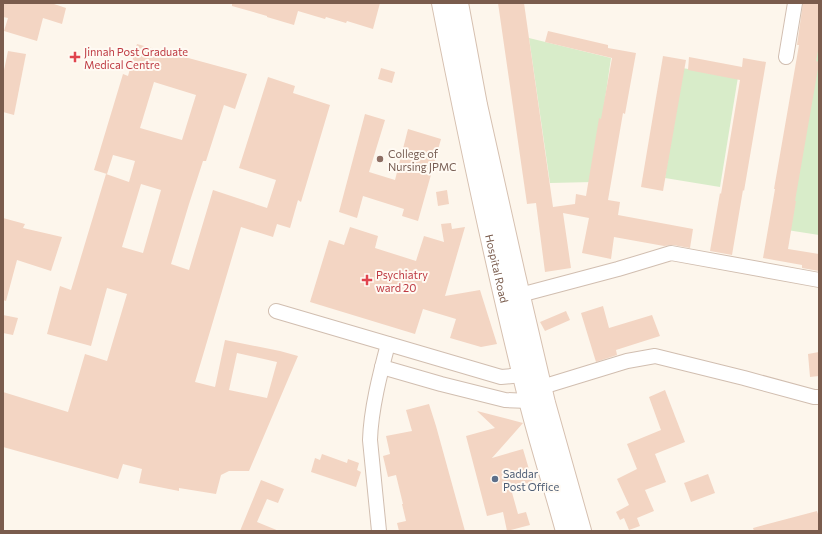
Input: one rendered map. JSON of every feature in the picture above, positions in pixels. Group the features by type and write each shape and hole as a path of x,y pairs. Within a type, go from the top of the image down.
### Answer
{"main road":[{"name":"Hospital Road","path":"442,3 495,257 524,375 536,394 545,403 581,531"},
{"name":"Hospital Road","path":"458,3 477,105 520,295 536,394 566,531"}],"street":[{"path":"786,57 795,3"},
{"path":"520,295 618,269 671,253 819,280"},
{"path":"276,311 501,377 524,375"},
{"path":"379,531 370,440 371,425 388,344"},
{"path":"382,367 504,400 536,394 627,361 655,356 814,397 819,396"}],"green space":[{"path":"529,38 611,58 593,182 550,183"},
{"path":"819,39 819,235 787,230"},
{"path":"682,68 738,77 720,187 665,178"}],"building":[{"path":"3,3 51,3 66,8 62,24 43,18 37,41 4,31 8,18 3,17"},
{"path":"232,3 380,3 373,29 347,21 346,23 326,17 325,19 298,11 294,25 232,6"},
{"path":"498,3 524,3 553,207 575,204 576,194 586,196 599,118 601,119 612,58 545,42 548,31 608,45 608,48 636,53 625,114 623,113 608,200 620,202 618,215 693,229 690,248 673,245 664,246 614,237 611,259 582,253 589,218 563,213 571,268 545,272 536,203 527,204"},
{"path":"803,3 819,3 819,46 816,61 819,63 788,249 819,254 819,271 802,268 802,265 763,258 799,45 797,45"},
{"path":"137,44 247,74 235,109 224,105 206,161 203,161 171,264 189,270 213,190 267,208 276,180 239,168 268,77 295,86 293,93 330,105 301,202 298,200 290,228 277,224 273,237 241,227 195,382 215,387 225,340 298,356 249,471 229,471 221,475 216,494 179,488 179,491 139,483 142,469 123,464 118,479 3,447 3,392 68,412 85,354 107,361 127,294 107,288 91,346 47,334 60,286 71,290 106,174 129,182 135,161 113,155 107,174 94,170 123,74 128,76","holes":["154,82 196,95 182,140 140,128","141,184 161,190 143,253 122,247","237,353 277,362 267,398 229,390"]},
{"path":"8,51 26,54 14,115 3,112 3,75"},
{"path":"663,56 686,60 663,191 641,187"},
{"path":"689,57 742,67 743,58 766,62 732,255 710,251 740,80 688,70"},
{"path":"381,68 395,72 392,83 378,79"},
{"path":"365,114 385,120 369,172 395,180 408,129 441,139 418,221 402,216 404,209 363,196 357,218 339,212"},
{"path":"447,190 449,204 438,206 436,192"},
{"path":"3,218 25,224 23,228 62,237 51,271 17,260 6,301 3,300"},
{"path":"451,223 452,229 465,227 445,296 480,290 497,344 481,347 450,338 456,319 423,309 415,334 310,302 329,240 344,245 350,227 378,236 375,248 416,261 424,236 444,242 441,224"},
{"path":"603,306 609,328 652,315 660,336 616,350 617,355 596,362 581,313"},
{"path":"566,311 570,320 545,331 540,322"},
{"path":"3,315 18,318 13,335 3,333"},
{"path":"819,352 819,376 810,377 808,354"},
{"path":"665,390 685,442 655,454 666,482 645,490 654,511 637,518 640,526 629,530 624,518 620,520 616,512 629,505 617,479 637,469 627,444 661,430 649,397"},
{"path":"429,404 465,531 399,531 397,523 406,521 396,475 388,477 383,456 390,454 386,436 412,431 406,410"},
{"path":"477,411 523,423 492,458 523,449 533,483 511,489 518,514 526,512 530,525 507,531 503,512 487,516 466,436 495,428"},
{"path":"322,454 347,463 348,459 359,463 357,470 361,472 356,487 311,472 315,458 320,460"},
{"path":"708,474 715,493 691,502 684,483"},
{"path":"261,480 284,489 278,503 267,499 257,522 279,531 240,531"},
{"path":"817,511 819,517 819,531 754,531 753,528"}],"place":[{"name":"Jinnah Post Graduate Medical Centre","path":"75,57"},
{"name":"College of Nursing JPMC","path":"380,159"},
{"name":"Psychiatry ward 20","path":"367,280"},
{"name":"Saddar Post Office","path":"495,479"}]}
